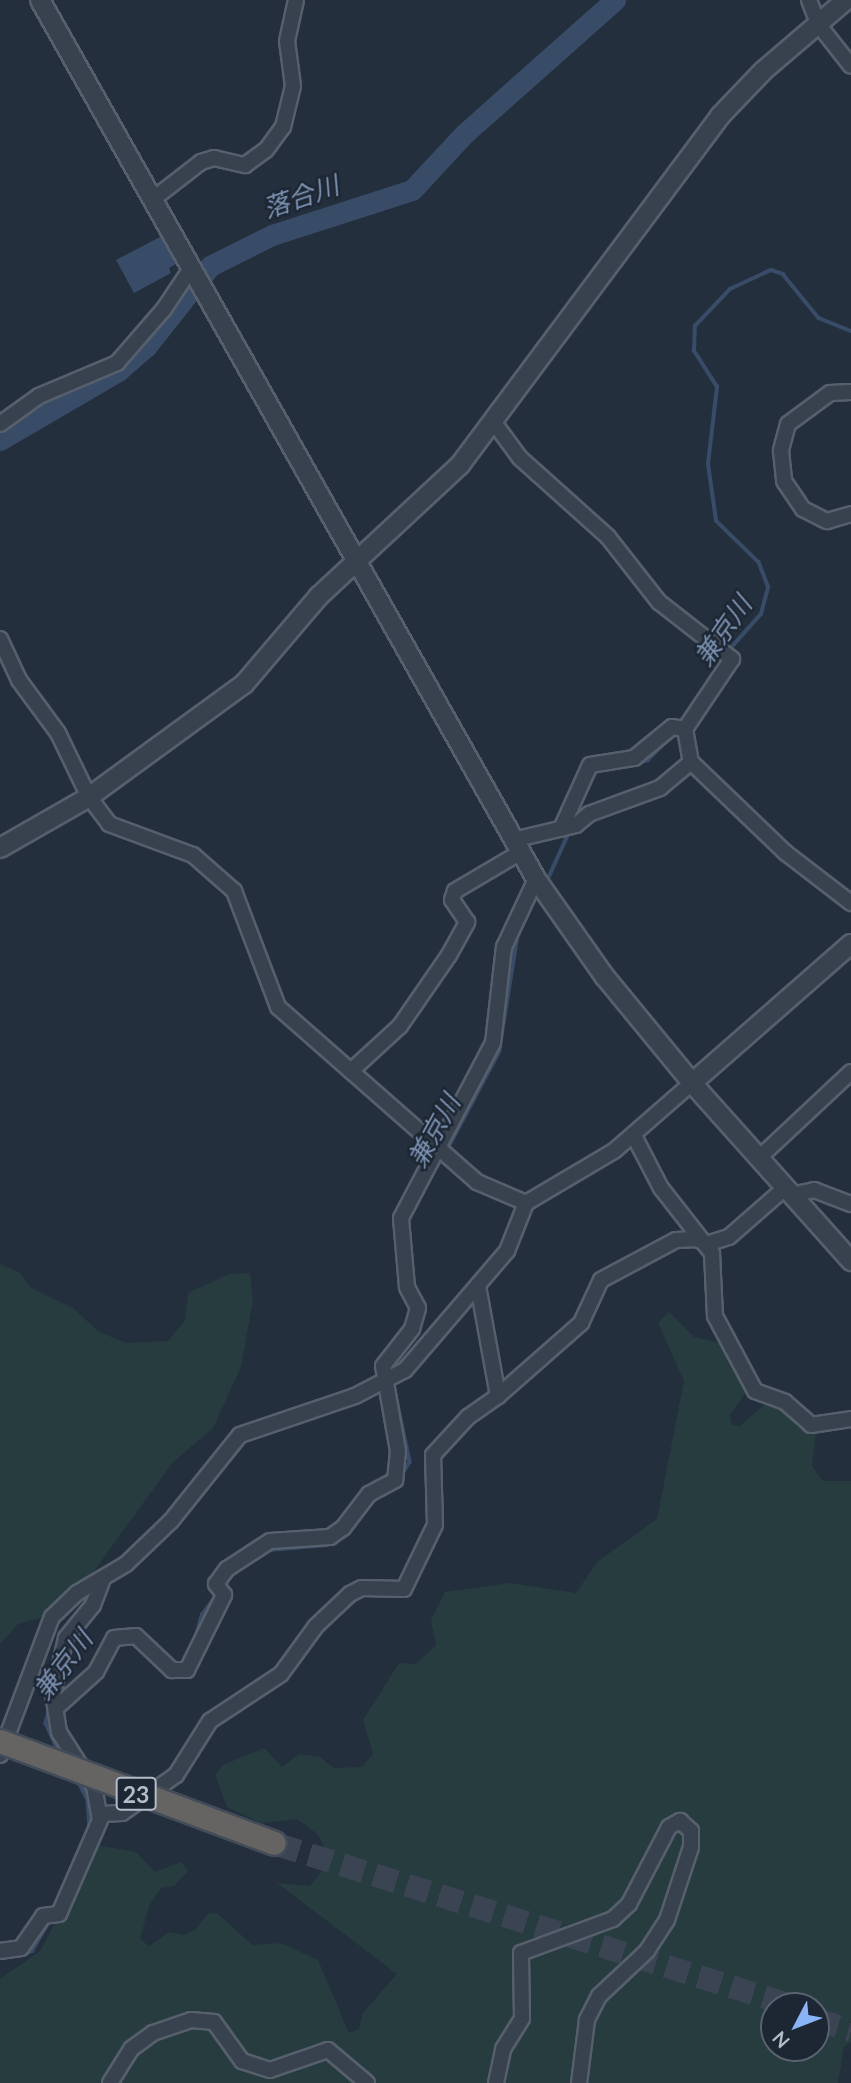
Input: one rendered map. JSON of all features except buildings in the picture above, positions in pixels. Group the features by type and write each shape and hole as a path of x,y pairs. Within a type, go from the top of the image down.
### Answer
{"highway":[{"name":"23","path":"0,1741 272,1846 0,1748"}],"street":[{"path":"40,0 539,884 692,1083 851,1261"},
{"path":"152,200 201,162 214,158 245,165 283,127 293,86 287,41 296,0"},
{"path":"809,0 818,24 851,66"},
{"path":"0,848 89,797 244,684 319,596 359,563 460,465 495,424 693,148 763,71 846,0"},
{"path":"0,424 39,396 117,363 164,309 193,269"},
{"path":"851,391 830,393 788,424 781,451 784,481 803,509 827,521 851,514"},
{"path":"495,424 520,458 608,537 659,602 725,656 715,691 680,729 641,755 590,765 568,827"},
{"path":"0,639 89,797 109,824 192,855 234,891 278,1007 477,1182 526,1203"},
{"path":"680,729 691,762 786,853 851,902"},
{"path":"351,1071 400,1026 449,955 467,922 452,900 455,891 517,846 568,827 589,814 660,788 691,762"},
{"path":"55,1703 96,1672 114,1638 136,1636 172,1670 187,1670 227,1569 270,1541 330,1536 343,1528 369,1494 395,1480 398,1451 391,1377 385,1358 417,1320 405,1274 401,1219 442,1151 494,1043 503,947 539,884"},
{"path":"0,1755 46,1626 77,1592 103,1579 170,1521 240,1435 355,1396 391,1377 478,1286 507,1251 526,1203 634,1136 851,944"},
{"path":"759,1158 851,1072"},
{"path":"634,1136 661,1188 707,1244 715,1266 715,1316 755,1391 785,1402 811,1425 851,1419"},
{"path":"101,1814 122,1813 176,1775 210,1721 281,1674 316,1626 350,1594 362,1588 404,1589 435,1525 433,1455 468,1416 498,1396 581,1324 601,1280 676,1240 697,1239 707,1244 729,1237 788,1191 814,1190 851,1203"},
{"path":"478,1286 498,1396"},
{"path":"0,1951 28,1944 51,1915 101,1814 89,1775 59,1732 55,1703 66,1638 93,1605 103,1579"},
{"path":"496,2083 503,2049 522,2018 521,1953 613,1919 629,1904 669,1827 680,1821 692,1840 667,1920 647,1951 599,1996 587,2020 579,2083"},
{"path":"110,2083 131,2049 153,2033 191,2020 214,2022 242,2061 270,2070 328,2050 367,2083"}],"green space":[{"path":"0,1264 20,1273 31,1288 73,1308 99,1332 127,1343 168,1341 185,1320 188,1293 229,1274 250,1273 253,1300 241,1367 213,1428 172,1463 87,1581 51,1615 18,1624 0,1644"},
{"path":"669,1312 694,1337 724,1344 749,1388 730,1415 732,1425 740,1426 766,1403 781,1404 816,1431 812,1466 823,1481 851,1481 851,2042 844,2047 838,2083 0,2083 0,1979 40,1951 96,1845 136,1852 155,1872 181,1862 188,1871 174,1886 161,1888 149,1906 140,1939 149,1946 169,1932 183,1935 196,1929 208,1913 218,1914 252,1945 281,1943 318,1960 349,2033 359,2029 362,2014 397,1974 277,1883 310,1886 323,1869 323,1844 316,1833 297,1819 261,1823 227,1807 215,1775 223,1765 264,1748 282,1767 299,1754 320,1757 334,1768 362,1767 373,1754 363,1720 399,1663 416,1664 436,1645 431,1620 445,1592 510,1583 576,1593 598,1561 657,1519 684,1381 658,1323"}],"water":[{"path":"162,236 178,263 169,268 171,273 134,293 116,260"}],"waterway":[{"name":"落合川","path":"0,440 118,371 146,347 210,266 272,235 412,190 464,134 615,0"},
{"name":"兼京川","path":"729,650 761,614 768,587 759,563 716,521 708,464 717,387 694,351 695,326 730,289 771,270 783,274 819,318 851,331"},
{"name":"兼京川","path":"632,765 648,760 670,737"},
{"name":"兼京川","path":"546,883 570,830"},
{"name":"兼京川","path":"447,1150 499,1052 518,932"},
{"name":"兼京川","path":"428,1180 443,1157"},
{"name":"兼京川","path":"416,1334 424,1309"},
{"name":"兼京川","path":"393,1381 410,1462 398,1482"},
{"name":"兼京川","path":"268,1550 327,1545 354,1525"},
{"name":"兼京川","path":"195,1639 202,1615 218,1593"},
{"name":"兼京川","path":"140,1631 152,1642"},
{"name":"兼京川","path":"50,1708 46,1723 59,1752"},
{"name":"兼京川","path":"77,1779 88,1800 90,1827"},
{"name":"兼京川","path":"0,1958 32,1951 49,1921"}],"tunnel":[{"path":"277,1844 760,1995"},
{"path":"830,2023 851,2030"}]}
